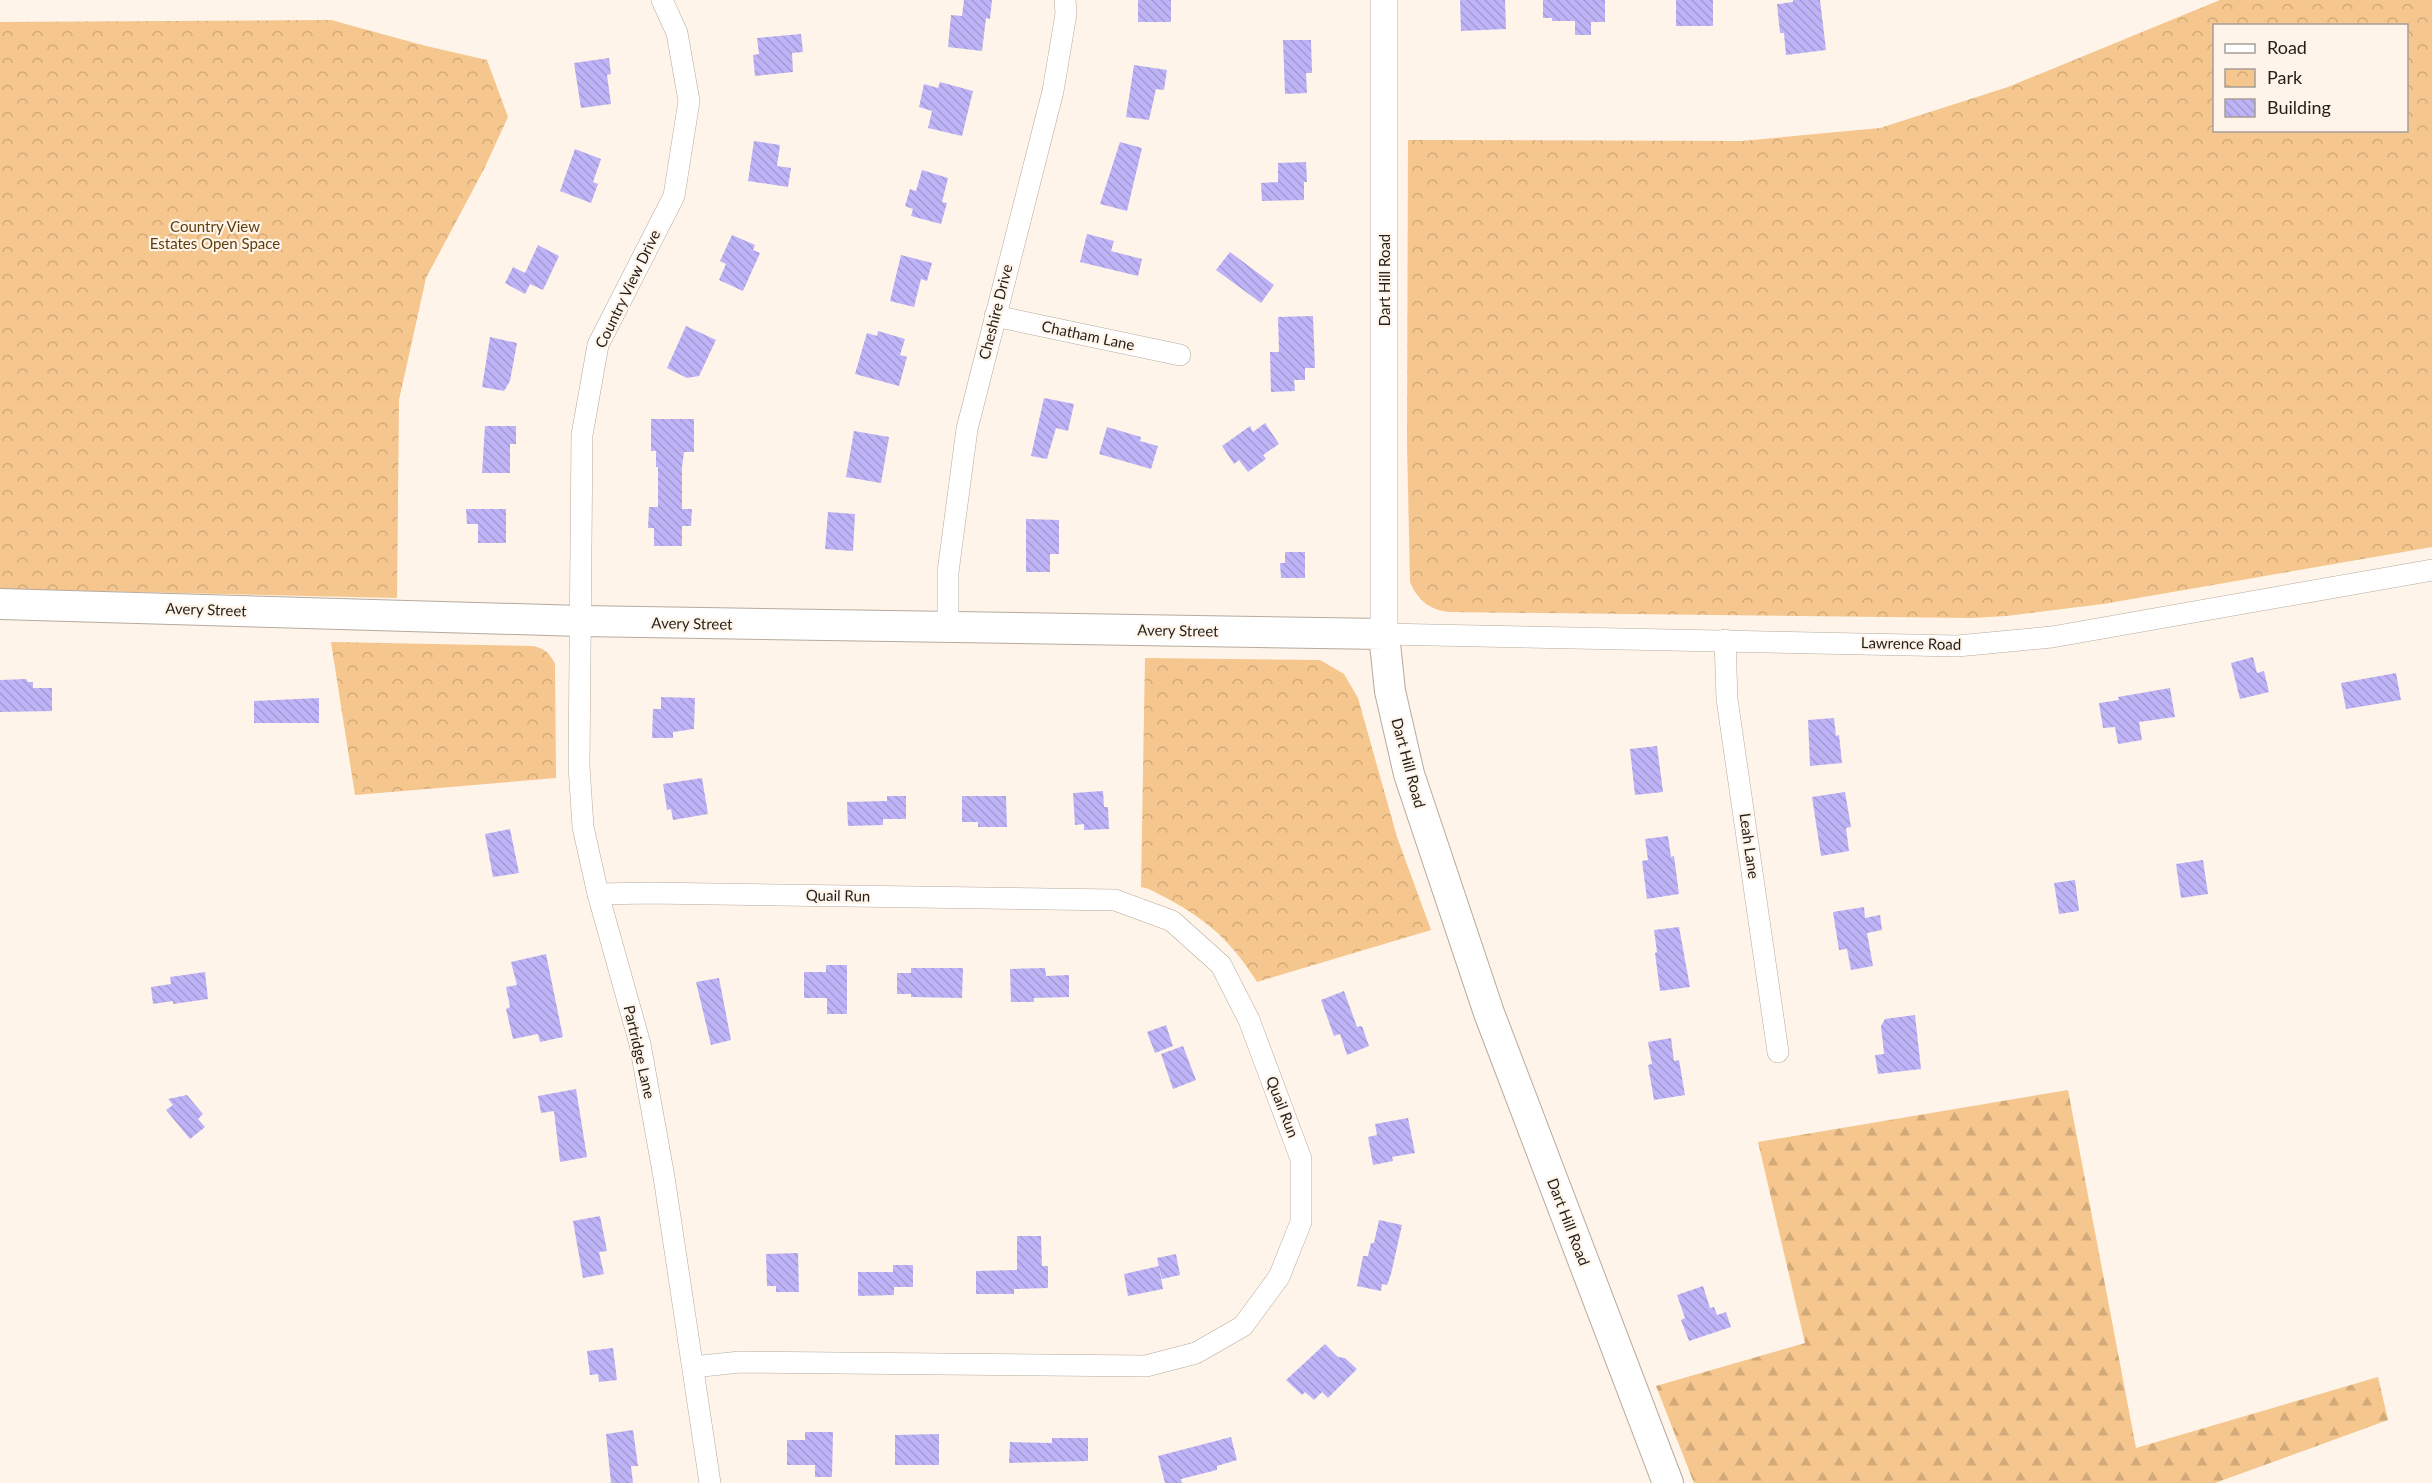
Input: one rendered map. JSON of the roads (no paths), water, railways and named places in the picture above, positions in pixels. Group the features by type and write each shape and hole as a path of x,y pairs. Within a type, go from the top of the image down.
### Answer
{"main road":[{"name":"Avery Street","path":"0,603 580,621 1384,634"},
{"name":"Dart Hill Road","path":"1384,634 1390,691 1409,774 1489,1013 1668,1483"}],"street":[{"name":"Country View Drive","path":"580,621 582,435 598,345 674,196 689,101 677,33 662,0"},
{"name":"Cheshire Drive","path":"948,628 948,572 967,429 1053,92 1066,14 1065,0"},
{"name":"Dart Hill Road","path":"1384,0 1384,634"},
{"name":"Chatham Lane","path":"995,316 1180,355"},
{"name":"Lawrence Road","path":"1384,634 1957,645 2052,637 2432,570"},
{"name":"Partridge Lane","path":"580,621 579,766 583,827 598,894 640,1044 664,1177 710,1483"},
{"name":"Leah Lane","path":"1725,640 1727,699 1778,1052"},
{"name":"Quail Run","path":"598,894 650,892 1115,900 1172,921 1221,965 1249,1020 1301,1159 1301,1222 1279,1276 1243,1326 1196,1353 1146,1366 740,1362 693,1367"}],"park label":[{"name":"Country View Estates Open Space","path":"215,236"}]}
